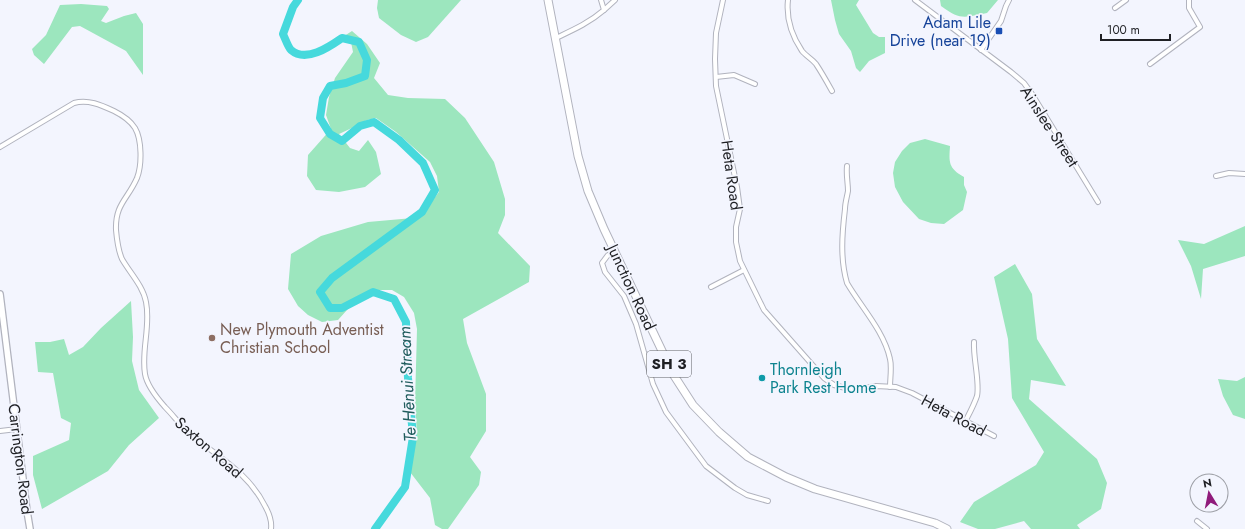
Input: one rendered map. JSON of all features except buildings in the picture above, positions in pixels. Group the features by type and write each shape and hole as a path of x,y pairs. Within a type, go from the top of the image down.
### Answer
{"highway":[{"name":"Junction Road","path":"548,0 578,156 588,191 604,229 673,374 693,405 719,432 748,457 786,477 815,489 935,523 947,529"}],"street":[{"path":"600,0 604,10"},
{"path":"556,38 582,26 615,0"},
{"name":"Heta Road","path":"723,0 716,33 716,86 737,187 740,209 736,227 736,242 740,261 764,310 824,378 834,385 853,390 876,386 896,387 912,393 994,436"},
{"path":"788,0 787,7 789,19 796,41 803,51 815,63 825,77 832,91"},
{"name":"Ainslee Street","path":"915,0 1018,78 1028,88 1098,202"},
{"path":"981,50 1002,21 1009,0"},
{"path":"1115,8 1126,0"},
{"path":"1150,64 1200,27 1189,8 1189,0"},
{"path":"716,77 734,76 755,84"},
{"name":"Saxton Road","path":"0,147 74,103 80,102 95,104 120,114 127,118 135,128 138,138 140,165 136,180 119,207 116,220 116,230 119,251 146,299 148,315 144,365 148,384 157,398 189,433 220,456 243,475 250,483 260,496 269,515 271,529"},
{"path":"847,166 846,172 848,190 845,209 842,259 844,274 847,283 881,335 890,360 890,387"},
{"path":"1216,176 1229,173 1245,174"},
{"path":"616,252 608,255 602,263 605,272 624,296 636,324 653,384 666,412 706,466 735,488 747,495 768,501"},
{"path":"712,287 744,270"},
{"name":"Carrington Road","path":"0,294 2,332 17,429 30,529"},
{"path":"966,422 977,395 973,354 974,342"},
{"path":"0,431 17,429"},
{"path":"1197,521 1207,529"}],"green space":[{"path":"378,0 461,0 428,37 416,42 401,35 379,18 377,8"},
{"path":"831,0 859,0 856,5 873,33 879,37 885,37 885,53 869,61 860,72 856,68 851,51 839,34"},
{"path":"940,0 998,0 987,13 963,17 948,11 941,6"},
{"path":"81,4 107,6 109,9 101,21 106,23 136,13 143,24 143,75 126,51 80,26 72,27 44,64 34,55 32,49 46,35 60,5"},
{"path":"352,31 367,44 380,63 374,78 388,95 408,98 445,99 465,118 494,162 505,199 505,215 498,233 530,266 529,282 463,319 467,343 486,394 486,431 470,457 481,472 479,485 448,529 442,529 435,525 430,498 410,472 417,435 415,403 417,329 414,313 404,297 392,290 376,290 356,300 338,320 322,322 308,315 298,306 288,289 291,254 321,236 368,222 413,218 429,205 439,192 437,176 430,162 396,132 376,118 367,120 339,134 350,148 359,151 368,140 376,152 381,174 365,187 339,192 316,190 307,176 308,155 331,129 326,115 329,97 335,78 353,52 351,42 338,40"},
{"path":"925,139 950,146 950,160 952,167 964,177 964,185 967,192 963,210 944,224 931,223 919,219 903,202 895,187 893,173 895,162 902,151 910,143"},
{"path":"1245,226 1245,256 1203,269 1201,299 1191,266 1178,240 1204,244"},
{"path":"1015,264 1032,294 1037,339 1066,386 1031,380 1029,399 1097,459 1107,483 1101,509 1077,525 1080,529 1031,529 1024,521 995,529 978,529 960,522 974,502 1036,465 1044,452 1012,398 1008,339 994,277"},
{"path":"131,301 133,337 132,361 139,390 159,418 129,445 108,471 42,509 33,475 33,456 69,440 71,423 61,418 53,373 38,372 35,342 50,342 64,339 69,355 83,347 101,328"},
{"path":"1245,377 1245,419 1233,415 1223,396 1218,379 1237,381"}],"waterway":[{"name":"Te Hēnui Stream","path":"298,0 293,7 283,34 291,50 297,54 310,54 331,46 342,38 359,42 367,60 365,76 346,83 330,86 323,98 320,118 330,134 342,141 360,126 374,122 399,140 423,163 435,190 422,212 332,278 320,292 330,308 342,308 373,292 394,299 406,322 408,378 413,437 405,487 375,529"}],"place":[{"name":"Adam Lile Drive (near 19)","path":"999,31"},
{"name":"New Plymouth Adventist Christian School","path":"212,338"},
{"name":"Thornleigh Park Rest Home","path":"762,378"}]}
